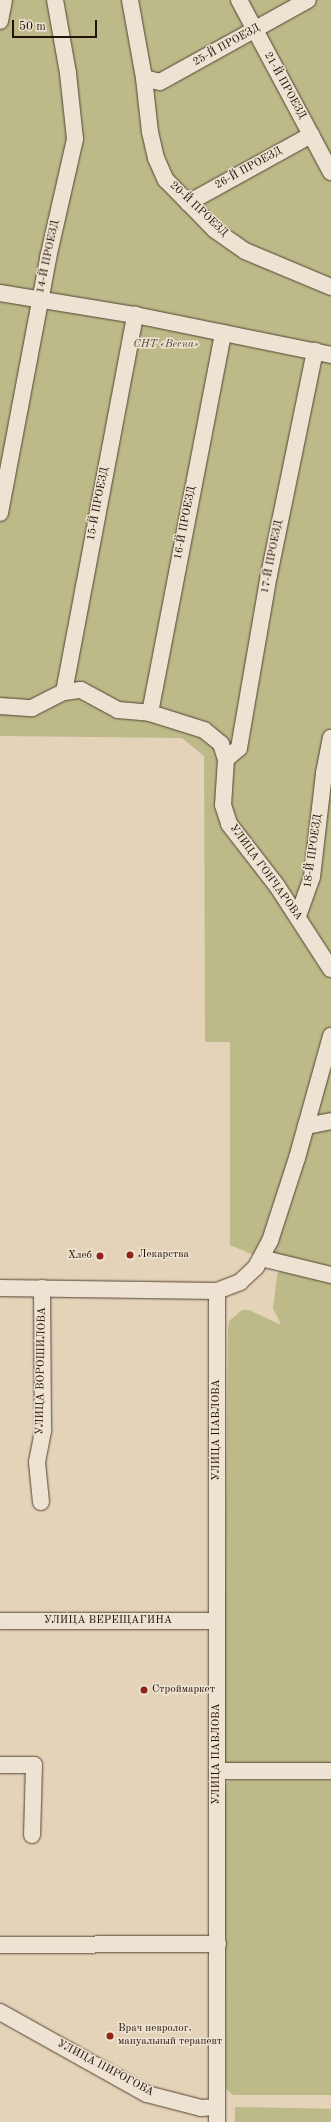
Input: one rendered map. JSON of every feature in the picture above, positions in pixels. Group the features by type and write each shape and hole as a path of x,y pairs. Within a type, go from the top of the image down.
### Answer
{"street":[{"path":"0,21 4,0"},
{"name":"14-Й ПРОЕЗД","path":"0,513 40,301 75,138 68,73 55,0"},
{"name":"20-Й ПРОЕЗД","path":"130,0 144,78 150,132 156,158 166,180 215,230 245,251 331,287"},
{"name":"21-Й ПРОЕЗД","path":"239,0 331,172"},
{"name":"25-Й ПРОЕЗД","path":"144,78 160,82 308,0"},
{"name":"26-Й ПРОЕЗД","path":"188,203 311,135"},
{"path":"0,293 40,301 135,315 269,344 331,355"},
{"name":"15-Й ПРОЕЗД","path":"64,692 135,315"},
{"name":"16-Й ПРОЕЗД","path":"150,714 223,333"},
{"name":"17-Й ПРОЕЗД","path":"226,759 239,748 269,575 315,351"},
{"name":"УЛИЦА ГОНЧАРОВА","path":"0,706 32,708 64,692 82,690 118,710 150,714 204,730 221,744 226,759 223,805 229,824 298,916 331,969"},
{"name":"18-Й ПРОЕЗД","path":"298,916 312,877 324,773 331,738"},
{"path":"0,1288 217,1291 240,1282 261,1258 270,1241 306,1126 331,1036"},
{"path":"306,1126 331,1121"},
{"path":"261,1258 331,1275"},
{"name":"УЛИЦА ВОРОШИЛОВА","path":"41,1502 37,1462 43,1430 42,1288"},
{"name":"УЛИЦА ПАВЛОВА","path":"217,1291 217,2115"},
{"name":"УЛИЦА ВЕРЕЩАГИНА","path":"0,1621 217,1621"},
{"path":"0,1765 34,1766 32,1835"},
{"path":"217,1771 331,1772"},
{"path":"0,1945 218,1944"},
{"name":"УЛИЦА ПИРОГОВА","path":"0,2012 148,2094 201,2108 217,2115"}],"green space":[{"name":"СНТ «Весна»","path":"0,0 331,0 331,1771 223,1771 228,1329 229,1321 242,1310 249,1310 281,1325 273,1308 277,1275 282,1267 230,1245 230,1042 205,1042 204,756 182,738 0,736"},
{"path":"229,1780 331,1780 331,2095 233,2095 226,2089 224,1787"},
{"path":"235,2107 331,2109 331,2122 235,2122"}],"place":[{"name":"Лекарства","path":"130,1255"},
{"name":"Хлеб","path":"100,1256"},
{"name":"Строймаркет","path":"144,1690"},
{"name":"Врач невролог, мануальный терапевт","path":"110,2036"}]}
